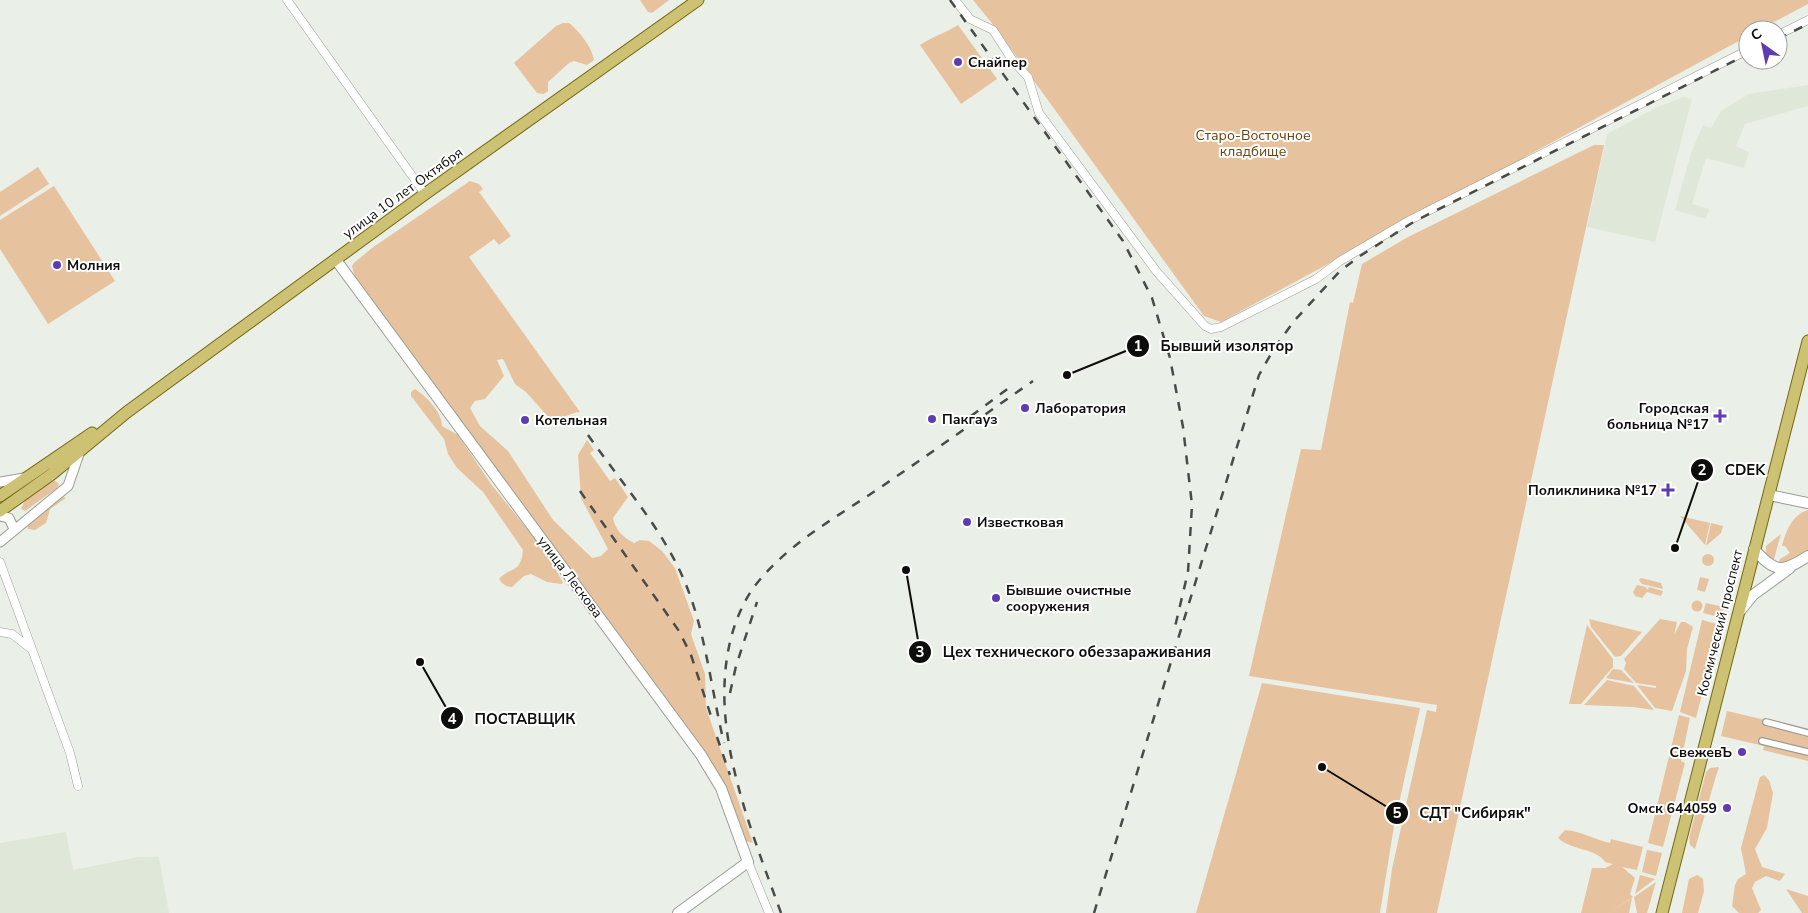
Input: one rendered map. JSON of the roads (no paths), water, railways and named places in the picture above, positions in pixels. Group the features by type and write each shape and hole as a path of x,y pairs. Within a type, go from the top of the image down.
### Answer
{"main road":[{"name":"улица 10 лет Октября","path":"0,496 127,412 425,194 698,0"},
{"name":"улица Лескова","path":"336,260 701,755 721,788 748,862"},
{"name":"Космический проспект","path":"1662,913 1808,341"},
{"name":"улица 10 лет Октября","path":"0,511 80,451 127,412"},
{"path":"1769,495 1808,503"},
{"path":"1754,550 1766,563 1774,568 1790,568"},
{"path":"1736,618 1752,595 1808,556"},
{"path":"678,913 748,862"}],"street":[{"path":"287,0 425,194"},
{"path":"955,0 970,19 993,30 1013,61 1030,81 1038,113 1157,272 1205,326 1211,329 1220,328 1316,279 1381,237 1431,209 1738,55"},
{"path":"1788,30 1808,20"},
{"path":"0,542 68,486 80,451"},
{"path":"0,482 25,478"},
{"path":"0,516 9,518 14,529"},
{"path":"0,562 70,753 78,786"},
{"path":"12,634 22,626"},
{"path":"0,632 12,634 31,649"},
{"path":"1766,722 1808,732"},
{"path":"1762,741 1808,752"},
{"name":"улица Лескова","path":"748,862 769,913"}],"railway":[{"path":"950,0 1123,241 1152,298 1170,358 1183,427 1192,505 1188,572 1174,631"},
{"path":"1788,34 1808,24"},
{"path":"1094,913 1259,375 1275,347 1295,320 1340,271 1415,221 1738,59"},
{"path":"781,913 750,827 733,766 728,735 725,705 726,664 730,641 742,607 754,587 767,572 796,545 1033,381"},
{"path":"971,416 1010,387"},
{"path":"588,435 636,499 678,567 695,609 701,631 724,743"},
{"path":"580,491 679,631 691,655 711,716"},
{"path":"730,693 736,666 757,602"},
{"path":"717,737 730,775"}],"place":[{"name":"Снайпер","path":"958,62"},
{"name":"Молния","path":"57,265"},
{"name":"Бывший изолятор","path":"1067,375"},
{"name":"Лаборатория","path":"1025,408"},
{"name":"Городская больница №17","path":"1720,416"},
{"name":"Пакгауз","path":"932,419"},
{"name":"Котельная","path":"525,420"},
{"name":"Поликлиника №17","path":"1668,490"},
{"name":"Известковая","path":"967,522"},
{"name":"CDEK","path":"1675,548"},
{"name":"Цех технического обеззараживания","path":"906,570"},
{"name":"Бывшие очистные сооружения","path":"996,598"},
{"name":"ПОСТАВЩИК","path":"420,662"},
{"name":"СвежевЪ","path":"1742,752"},
{"name":"СДТ \"Сибиряк\"","path":"1322,767"},
{"name":"Омск 644059","path":"1727,808"}],"park label":[{"name":"Старо-Восточное кладбище","path":"1253,144"}]}
